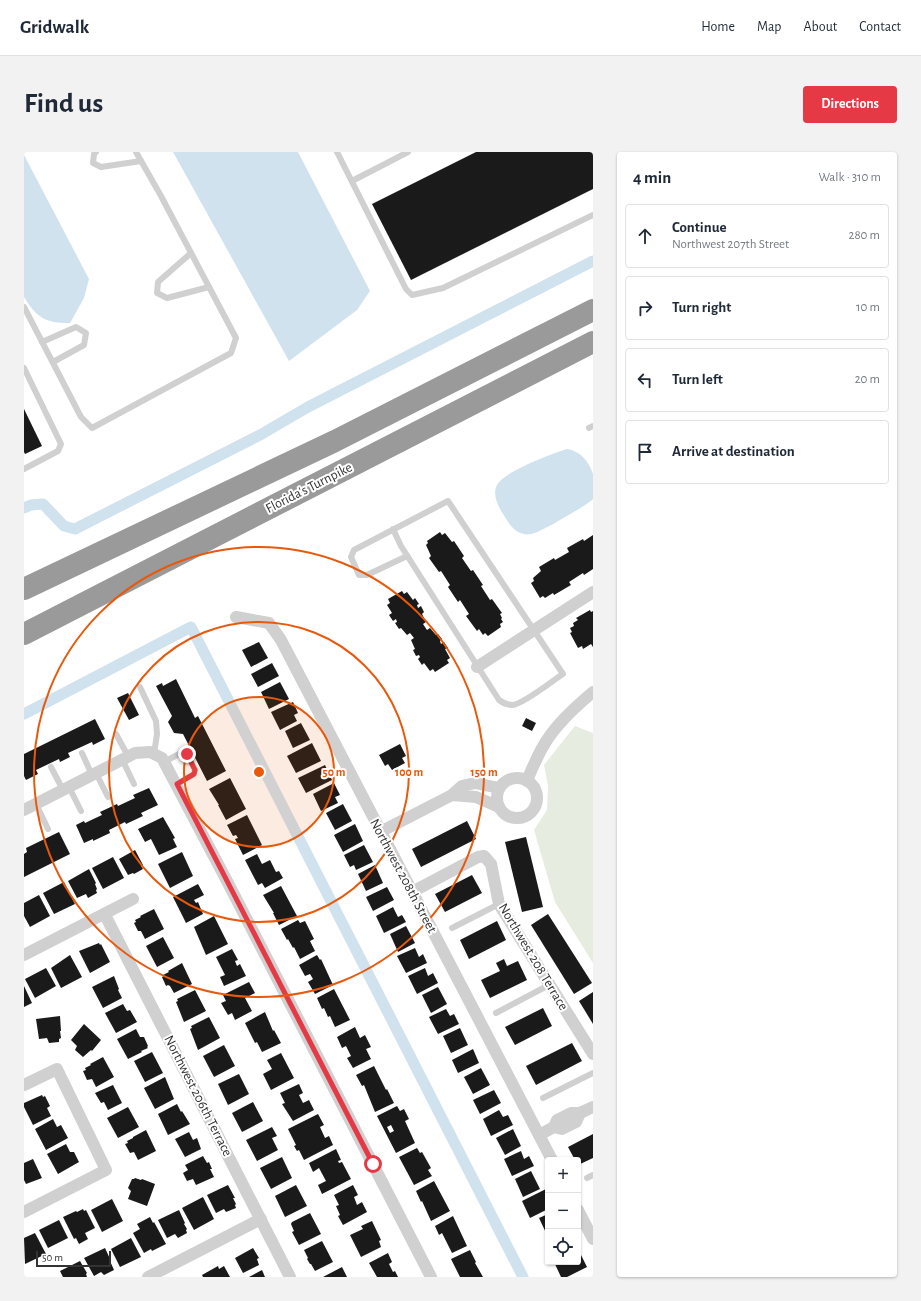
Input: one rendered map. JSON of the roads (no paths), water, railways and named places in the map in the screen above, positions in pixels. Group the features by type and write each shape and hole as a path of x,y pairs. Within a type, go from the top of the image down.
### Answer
{"highway":[{"path":"24,589 328,444 593,310"},
{"name":"Florida's Turnpike","path":"24,634 590,344"}],"street":[{"path":"477,668 593,592"},
{"name":"Northwest 208th Street","path":"236,617 269,623 281,640 550,1157"},
{"path":"527,781 542,748 560,722 593,692"},
{"path":"27,807 135,753 152,753 162,758 177,784 431,1277"},
{"path":"521,778 527,781 532,785 537,797 533,810 522,818 509,817 503,813 499,807 497,794 499,788 503,783 509,780 521,778"},
{"path":"380,832 452,795 462,786 475,783 499,788"},
{"path":"452,795 476,797 499,807"},
{"name":"Northwest 208 Terrace","path":"412,892 478,857 484,856 492,864 499,904 593,1054"},
{"path":"24,956 133,899"},
{"name":"Northwest 206th Terrace","path":"105,914 290,1277"},
{"path":"24,1085 57,1069 106,1170 24,1212"},
{"path":"539,1135 554,1127 557,1120 571,1112 580,1113 593,1107"},
{"path":"581,1216 593,1238"},
{"path":"148,1277 261,1219"}],"lane":[{"path":"96,152 94,154 93,163 101,167 140,161"},
{"path":"24,307 81,417 92,428 231,353 236,338 136,152"},
{"path":"337,152 406,289 412,295 443,288 593,215"},
{"path":"352,181 408,152"},
{"path":"191,253 158,282 157,293 167,298 209,288"},
{"path":"42,342 76,327 86,333 84,345 53,362"},
{"path":"24,368 61,444 58,451 24,469"},
{"path":"393,529 407,556 498,700 505,704 514,705 522,702 563,674 448,501 393,529 354,550 351,557 359,575 367,575 407,556"},
{"path":"140,687 156,721 157,734 152,753"},
{"path":"116,734 134,784"},
{"path":"82,753 108,797"},
{"path":"164,762 181,753 187,754 195,770 194,774 177,784"},
{"path":"51,767 81,811"},
{"path":"27,807 48,829"},
{"path":"452,928 499,904"},
{"path":"496,1013 549,985"},
{"path":"544,1098 593,1073"},
{"path":"587,1178 593,1175"}],"water":[{"path":"173,152 298,152 370,291 357,310 289,361"},
{"path":"24,155 89,279 84,298 70,323 54,322 42,318 33,310 24,297"},
{"path":"567,449 580,454 589,465 593,474 593,499 555,523 539,531 532,534 520,533 509,524 501,511 495,496 497,485 509,474 518,469"}],"waterway":[{"path":"24,508 31,505 43,504 64,526 75,529 260,435 308,407 593,261"},
{"path":"24,714 191,627 523,1277"}]}
